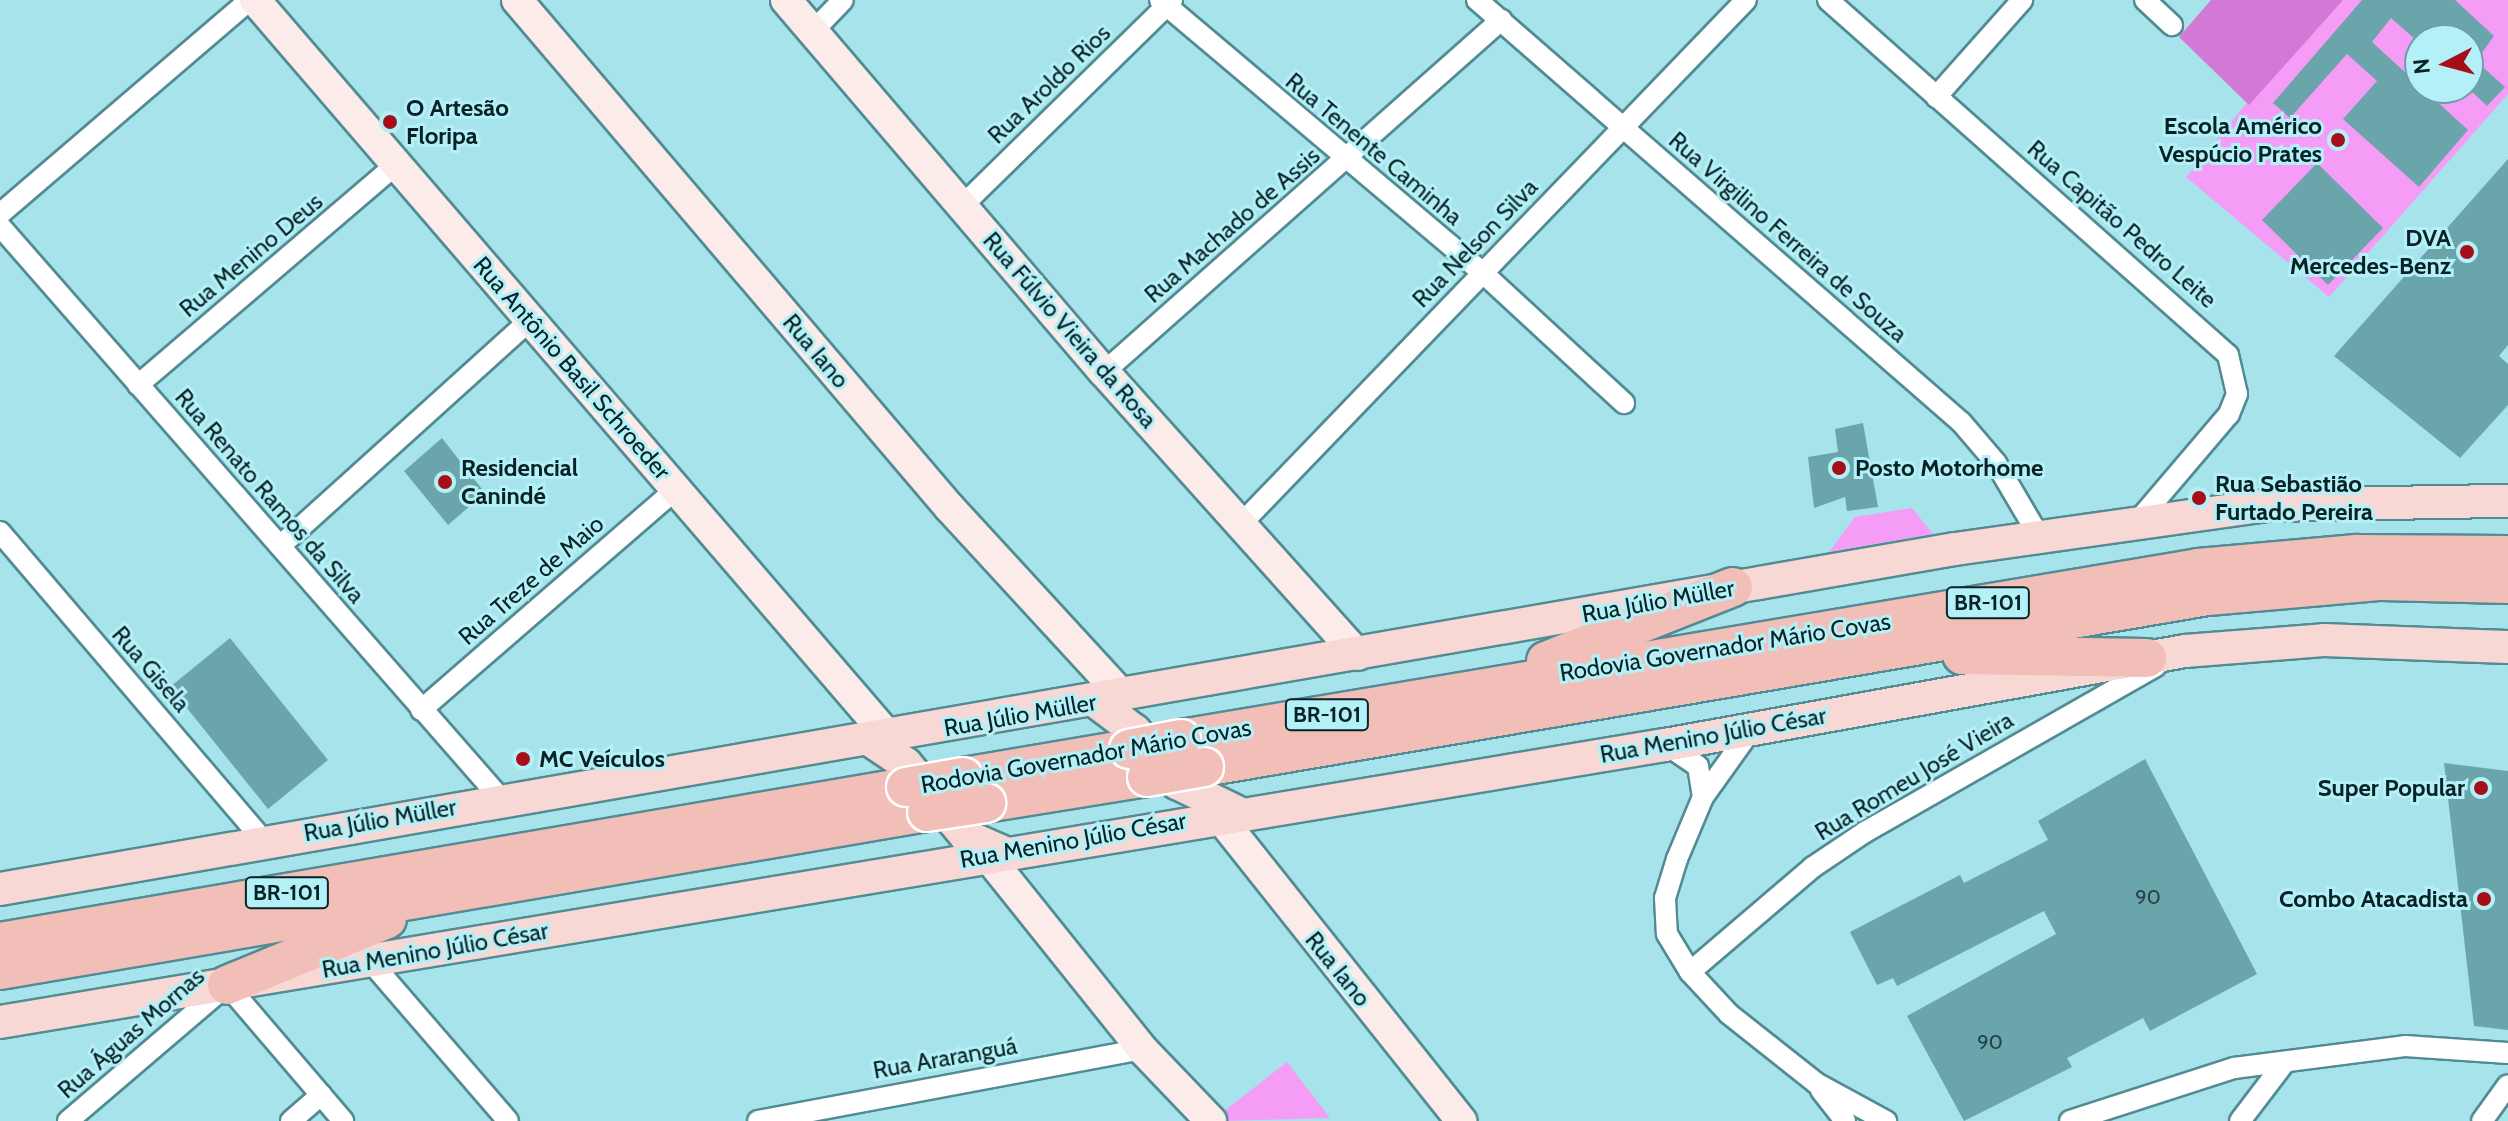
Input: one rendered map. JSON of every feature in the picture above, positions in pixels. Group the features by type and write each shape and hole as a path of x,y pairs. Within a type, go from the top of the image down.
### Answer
{"highway":[{"name":"Rodovia Governador Mário Covas","path":"1162,757 1472,689 2211,567 2356,554 2508,555"},
{"name":"Rodovia Governador Mário Covas","path":"10,939 909,771 974,790 1162,757 1867,654 2168,603 2305,586 2381,581 2508,584"},
{"path":"1472,689 1733,587"},
{"path":"1867,654 2147,658"},
{"name":"Rodovia Governador Mário Covas","path":"0,970 450,892 909,771"},
{"path":"227,985 450,892"}],"main road":[{"path":"2039,536 2270,505 2508,501"},
{"name":"Rua Júlio Müller","path":"3,885 502,800 909,771 1120,697 1733,587 2039,536"},
{"name":"Rua Menino Júlio César","path":"0,1022 1171,823 1665,745 2185,651 2324,640 2508,647"},
{"name":"Rua Iano","path":"1120,697 1162,757 1228,814"},
{"path":"1162,757 1179,803 1171,823"},
{"path":"909,771 955,837 945,862"},
{"name":"Rua Antônio Basil Schroeder","path":"909,771 966,836 994,853"}],"street":[{"name":"Rua Antônio Basil Schroeder","path":"253,0 676,489 909,771"},
{"path":"0,214 253,0"},
{"name":"Rua Iano","path":"517,0 949,507 1120,697"},
{"name":"Rua Fúlvio Vieira da Rosa","path":"786,0 815,29 1104,372 1358,655"},
{"path":"815,29 843,0"},
{"name":"Rua Virgilino Ferreira de Souza","path":"1477,0 1961,422 1996,463 2039,536"},
{"name":"Rua Nelson Silva","path":"1242,523 1746,0"},
{"name":"Rua Capitão Pedro Leite","path":"1828,0 2228,355 2237,394 2229,414 2137,522"},
{"path":"1936,97 2022,0"},
{"path":"2145,0 2172,25"},
{"name":"Rua Tenente Caminha","path":"1166,2 1344,160 1483,273 1624,403"},
{"name":"Rua Aroldo Rios","path":"962,206 1166,2"},
{"name":"Rua Machado de Assis","path":"1104,372 1501,20"},
{"name":"Rua Menino Deus","path":"138,385 397,164"},
{"name":"Rua Renato Ramos da Silva","path":"0,226 502,800"},
{"path":"280,546 530,320"},
{"name":"Rua Treze de Maio","path":"421,710 676,489"},
{"name":"Rua Gisela","path":"0,532 263,840"},
{"name":"Rua Romeu José Vieira","path":"1690,972 1813,867 1865,832 2185,651"},
{"path":"1751,730 1703,797 1665,898 1667,934 1690,972 1729,1014 1816,1083 1886,1121"},
{"path":"1665,745 1692,759 1703,797"},
{"name":"Rua Iano","path":"1228,814 1461,1121"},
{"name":"Rua Antônio Basil Schroeder","path":"994,853 1142,1049 1211,1121"},
{"path":"370,961 508,1121"},
{"path":"227,985 343,1121"},
{"name":"Rua Águas Mornas","path":"68,1121 227,985"},
{"path":"2070,1121 2177,1084 2285,1062 2405,1046 2508,1053"},
{"name":"Rua Araranguá","path":"758,1121 1142,1049"},
{"path":"2240,1121 2285,1062"},
{"path":"1816,1083 1845,1121"},
{"path":"2482,1121 2508,1085"},
{"path":"291,1121 321,1095"}],"shaded area":[{"path":"2211,0 2343,0 2249,105 2179,37"},
{"name":"Escola Américo Vespúcio Prates","path":"2331,0 2508,0 2508,94 2329,297 2186,177"},
{"path":"1912,508 1933,534 1829,552 1855,517"},
{"path":"1287,1062 1330,1118 1222,1121 1218,1116"}],"building":[{"path":"2362,0 2455,0 2481,24 2404,24 2404,29 2391,18 2372,42 2404,71 2404,104 2440,104 2468,130 2419,187 2343,119 2377,81 2347,54 2290,118 2273,103"},
{"path":"2484,27 2494,36 2484,50"},
{"path":"2484,68 2505,87 2487,106 2484,103"},
{"name":"DVA Mercedes-Benz","path":"2508,159 2508,345 2499,356 2508,364 2508,405 2460,458 2334,356"},
{"path":"2317,163 2383,228 2328,285 2262,220"},
{"name":"Posto Motorhome","path":"1863,423 1878,507 1847,511 1845,497 1814,508 1808,457 1838,452 1835,429"},
{"name":"Residencial Canindé","path":"442,438 485,493 448,525 404,471"},
{"path":"230,638 328,760 268,809 170,687"},
{"path":"2145,759 2257,974 2150,1031 2143,1018 2067,1058 2072,1067 1964,1121 1907,1016 2056,934 2044,911 1897,986 1893,978 1877,985 1850,932 1960,875 1964,883 2048,840 2038,821"},
{"name":"Combo Atacadista","path":"2444,763 2508,771 2508,1030 2474,1026"}],"place":[{"name":"O Artesão Floripa","path":"390,122"},
{"name":"Escola Américo Vespúcio Prates","path":"2338,140"},
{"name":"DVA Mercedes-Benz","path":"2467,252"},
{"name":"Posto Motorhome","path":"1839,468"},
{"name":"Residencial Canindé","path":"445,482"},
{"name":"Rua Sebastião Furtado Pereira","path":"2199,498"},
{"name":"MC Veículos","path":"523,759"},
{"name":"Super Popular","path":"2481,788"},
{"name":"Combo Atacadista","path":"2484,899"}]}
